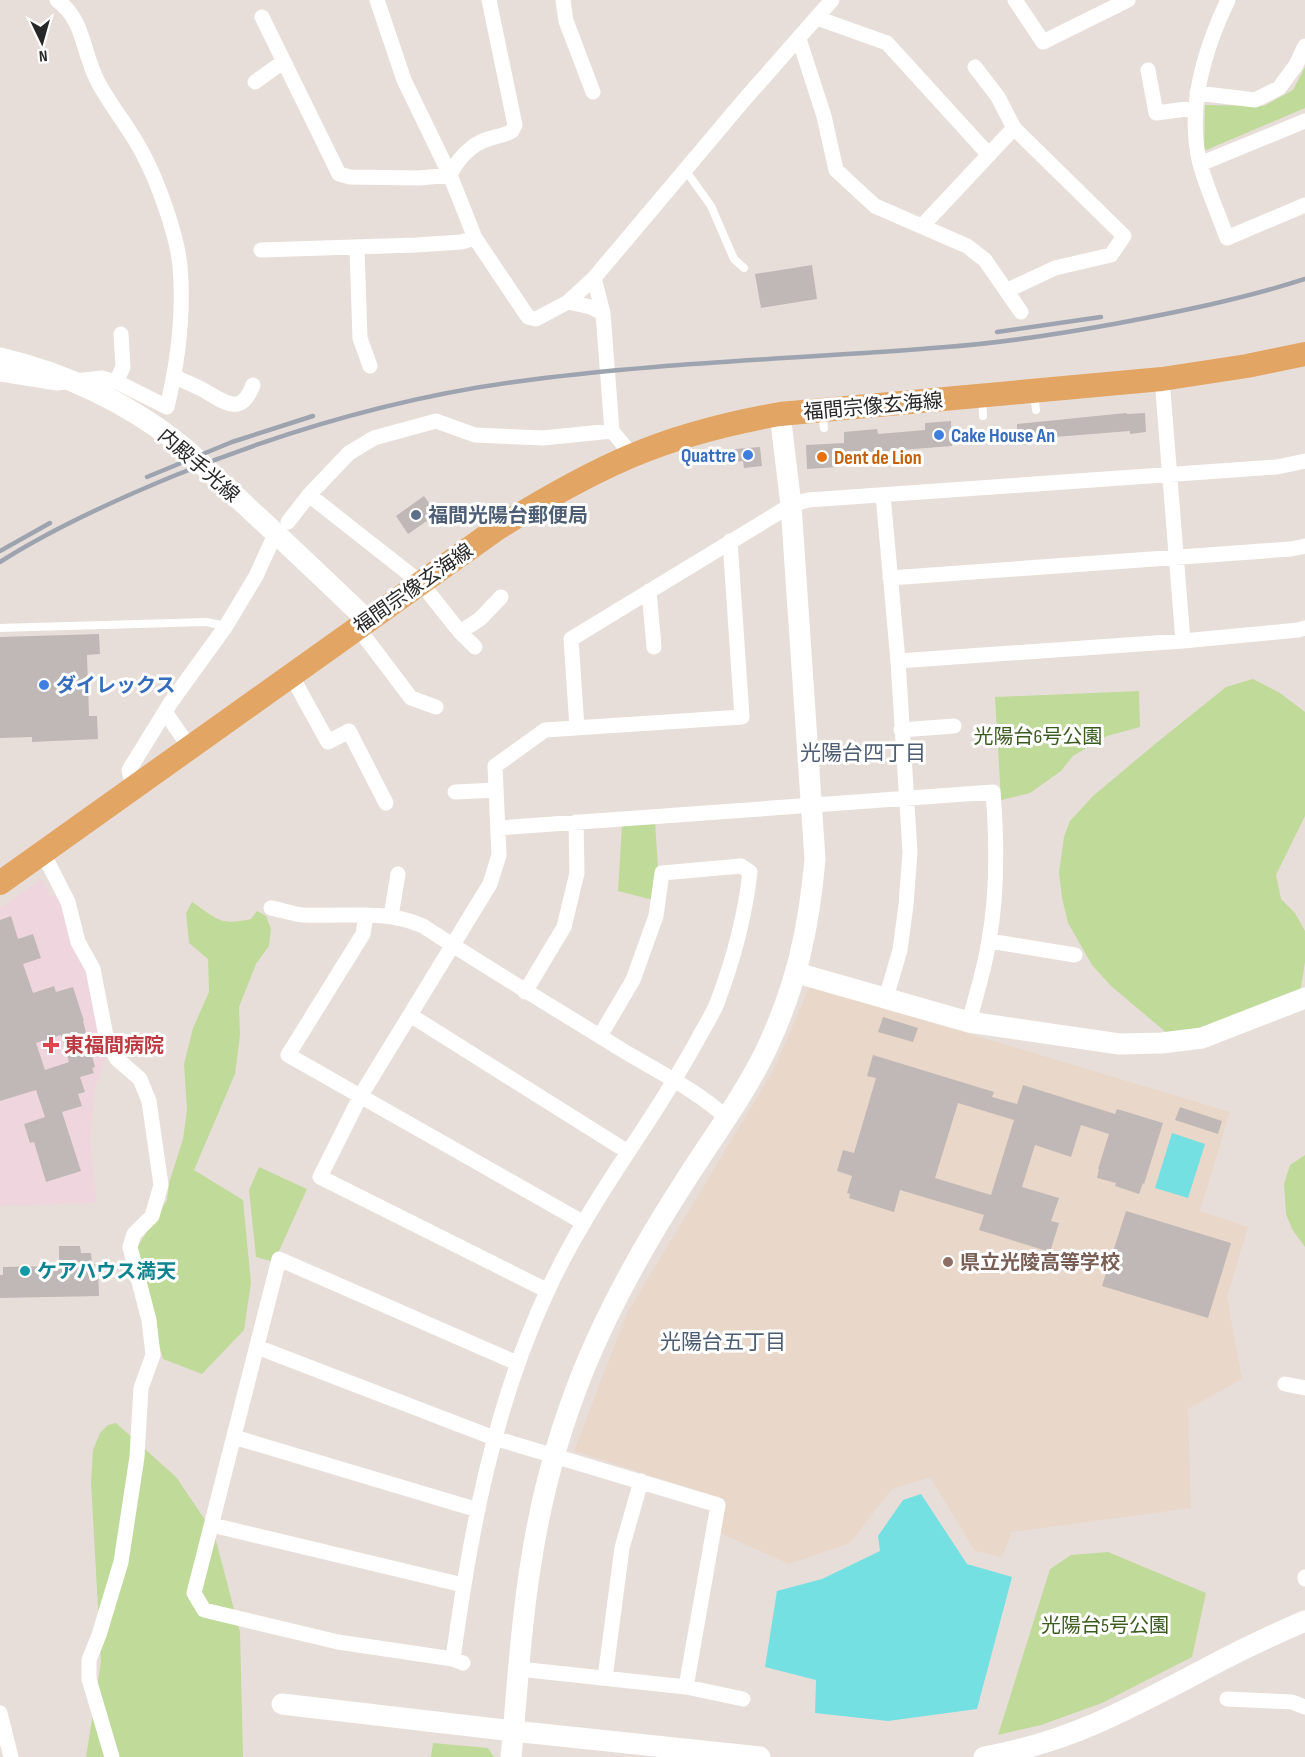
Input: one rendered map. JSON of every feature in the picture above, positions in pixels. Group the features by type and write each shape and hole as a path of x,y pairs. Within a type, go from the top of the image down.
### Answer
{"main road":[{"name":"福間宗像玄海線","path":"0,883 498,528 544,499 632,455 678,438 780,414 823,419 1035,401 1247,366 1305,354"}],"street":[{"path":"0,374 57,383 102,378 116,382 167,407 175,376 181,294 180,264 173,235 155,178 142,151 96,80 70,5 57,0"},
{"path":"377,0 404,80 450,175 476,238 528,316 536,319 568,302 594,278 744,100 832,0"},
{"path":"450,175 456,162 480,142 506,134 512,131 515,125 489,0"},
{"path":"563,0 566,21 593,92"},
{"path":"1015,0 1043,42 1128,0"},
{"path":"1228,0 1213,33 1196,101 1200,164 1227,237 1305,204"},
{"path":"262,17 339,174 350,177 420,178 450,175"},
{"path":"817,18 887,42 989,155"},
{"path":"799,39 824,116 836,170 875,206 967,246 985,260 1008,290 1021,312"},
{"path":"1148,70 1156,113 1196,101 1255,100 1279,88 1296,65 1305,46"},
{"path":"255,82 283,62"},
{"path":"975,67 998,97 1014,128 1124,236 1111,255 1055,268 1008,290"},
{"path":"1200,164 1305,121"},
{"path":"923,225 1014,128"},
{"path":"261,250 357,248 461,242 476,238"},
{"path":"357,248 360,338 370,366"},
{"path":"594,278 603,313 612,431 632,455"},
{"path":"568,302 591,307 603,313"},
{"path":"116,382 123,367 121,334"},
{"name":"内殿手光線","path":"0,358 48,372 81,385 144,420 177,443 311,567 363,624"},
{"path":"175,376 224,403 243,402 253,385"},
{"path":"1162,379 1183,641"},
{"path":"511,1757 529,1571 540,1510 584,1369 633,1268 765,1052 797,973 811,902 814,870 812,805 791,505 780,414"},
{"path":"288,522 309,495 349,453 374,438 436,421 475,435 543,438 612,431"},
{"path":"577,728 572,639 791,505 808,500 1277,467 1305,461"},
{"path":"309,495 421,583 460,632 476,647"},
{"path":"883,495 910,852 900,950 886,998"},
{"path":"548,1291 320,1177 361,1095 490,884 499,855 495,765 545,730 742,717 730,541"},
{"path":"133,788 129,770 165,712 226,626 256,576 270,543"},
{"path":"890,578 1178,558 1305,546"},
{"path":"649,591 654,647"},
{"path":"460,632 480,619 501,597"},
{"path":"363,624 411,698 436,707"},
{"path":"897,661 1183,641 1305,628"},
{"path":"291,675 328,742 349,730 386,803"},
{"path":"165,712 190,748"},
{"path":"902,730 954,726"},
{"path":"455,792 496,790"},
{"path":"499,828 993,792 997,848 989,941 969,1022"},
{"path":"525,992 564,927 577,873 576,822"},
{"path":"42,853 68,902 78,942 93,969 107,1041 117,1059 140,1079 149,1101 161,1185 152,1216 134,1234 130,1247 149,1320 153,1355 141,1388 137,1457 121,1562 89,1660 89,1678 112,1757"},
{"path":"518,1364 279,1259 194,1593 204,1610 338,1642 458,1661 463,1585 478,1510 494,1438 518,1364 548,1291 584,1223 675,1082 716,1005 738,939 747,900 750,872 741,866 663,873 656,916 633,980 600,1036"},
{"path":"391,916 398,874"},
{"path":"271,908 300,915 391,916 407,919 423,926 525,992 675,1082 726,1117"},
{"path":"366,915 363,934 288,1055 584,1223"},
{"path":"989,941 1075,955"},
{"path":"797,973 969,1022 1119,1044 1162,1043 1202,1038 1305,998"},
{"path":"410,1015 628,1152"},
{"path":"258,1347 494,1438 718,1505 686,1686"},
{"path":"1285,1384 1305,1388"},
{"path":"234,1437 478,1510"},
{"path":"605,1678 622,1548 641,1482"},
{"path":"212,1525 463,1585"},
{"path":"984,1757 1053,1740 1125,1712 1232,1655 1305,1621"},
{"path":"519,1669 686,1686 743,1699"},
{"path":"1227,1700 1292,1702 1305,1707"},
{"path":"282,1704 760,1757"},
{"path":"0,1713 11,1757"}],"lane":[{"path":"686,171 711,206 734,259 744,268"},
{"path":"0,628 162,622 206,622 226,626"}],"shaded area":[{"name":"東福間病院","path":"42,879 51,896 57,896 62,907 68,935 88,976 106,1057 95,1088 90,1139 97,1203 0,1206 0,908"},
{"name":"県立光陵高等学校","path":"810,986 1230,1112 1200,1211 1248,1227 1227,1297 1242,1379 1188,1409 1191,1508 1012,1532 1002,1557 975,1551 930,1477 892,1489 850,1543 789,1564 720,1533 724,1499 574,1451 627,1313 773,1071"}],"green space":[{"path":"1305,67 1305,108 1204,151 1205,105 1264,106 1293,90"},
{"path":"1253,679 1280,693 1305,712 1305,816 1276,875 1281,899 1295,913 1305,931 1305,962 1300,993 1207,1027 1168,1034 1111,986 1092,965 1068,923 1059,872 1064,837 1070,821 1093,796 1155,744 1226,687"},
{"name":"光陽台6号公園","path":"1139,691 1140,727 1107,736 1073,756 1061,771 1030,793 1001,800 995,697"},
{"path":"655,822 658,867 653,900 618,891 622,825"},
{"path":"192,902 219,920 232,922 251,919 257,911 266,916 271,929 269,946 256,964 239,1007 240,1035 235,1074 194,1170 243,1200 251,1283 244,1330 202,1374 163,1359 134,1252 167,1200 169,1183 183,1139 187,1110 184,1064 193,1028 209,992 208,959 189,943 186,913"},
{"path":"1305,1155 1305,1247 1292,1229 1286,1214 1284,1184 1290,1165"},
{"path":"259,1167 307,1189 274,1262 256,1257 249,1190"},
{"path":"116,1423 176,1477 214,1533 240,1632 243,1757 86,1757 101,1662 91,1482 93,1450 100,1433 108,1425"},
{"name":"光陽台5号公園","path":"1108,1552 1206,1593 1192,1657 1102,1703 1041,1725 998,1735 1050,1569 1071,1555"},
{"path":"433,1743 488,1748 494,1757 431,1757"}],"water":[{"path":"1172,1133 1205,1144 1188,1198 1155,1188"},
{"path":"921,1494 967,1564 1012,1577 977,1709 888,1721 815,1713 816,1680 765,1667 777,1591 822,1579 880,1551 878,1536 903,1500"}],"building":[{"path":"812,265 817,299 761,308 755,274"},
{"path":"1145,413 1146,432 1130,434 1130,431 1054,437 1054,442 1017,445 1017,424"},
{"path":"951,421 952,446 837,455 838,467 807,469 806,445 844,443 844,432 877,429 878,434 925,430 925,423"},
{"name":"Quattre","path":"760,447 762,466 744,468 743,461 736,462 735,449"},
{"name":"福間光陽台郵便局","path":"424,496 437,514 408,534 396,516"},
{"name":"ダイレックス","path":"99,634 100,654 87,655 89,716 97,716 98,739 32,742 32,737 0,738 0,637"},
{"path":"11,916 18,939 33,934 41,958 23,964 33,993 54,986 56,992 73,987 95,1067 92,1068 94,1073 80,1077 85,1092 78,1094 82,1106 62,1112 81,1171 46,1182 34,1142 30,1143 24,1124 45,1117 36,1090 0,1101 0,920","holes":["61,1035 69,1062 45,1070 36,1043"]},
{"path":"883,1017 918,1028 913,1042 878,1032"},
{"path":"873,1055 994,1092 992,1097 1017,1104 1023,1085 1115,1114 1117,1109 1163,1123 1139,1194 1115,1186 1116,1183 1097,1178 1109,1134 1081,1125 1071,1157 1035,1145 1022,1187 1059,1198 1051,1221 1059,1223 1050,1252 979,1230 984,1215 900,1190 894,1212 849,1198 850,1194 847,1193 852,1176 837,1171 843,1150 854,1153 876,1078 867,1076","holes":["958,1103 1014,1120 991,1195 935,1178"]},
{"path":"1180,1107 1222,1121 1218,1134 1175,1120"},
{"path":"1126,1211 1231,1243 1208,1318 1102,1286"},
{"name":"ケアハウス満天","path":"59,1246 80,1246 81,1253 91,1253 92,1264 98,1264 99,1296 0,1298 0,1275 3,1275 3,1267 59,1266"}],"railway":[{"path":"0,562 86,515 153,484 217,459 300,430 427,397 568,375 1009,341 1186,310 1305,279"},
{"path":"997,332 1101,317"},
{"path":"147,477 232,442 313,416"},
{"path":"0,551 50,523"}],"place":[{"name":"Cake House An","path":"939,435"},
{"name":"Quattre","path":"748,455"},
{"name":"Dent de Lion","path":"822,457"},
{"name":"福間光陽台郵便局","path":"416,515"},
{"name":"ダイレックス","path":"44,685"},
{"name":"東福間病院","path":"51,1045"},
{"name":"県立光陵高等学校","path":"948,1262"},
{"name":"ケアハウス満天","path":"25,1271"}],"district":[{"name":"光陽台四丁目","path":"863,753"},
{"name":"光陽台五丁目","path":"723,1342"}]}
